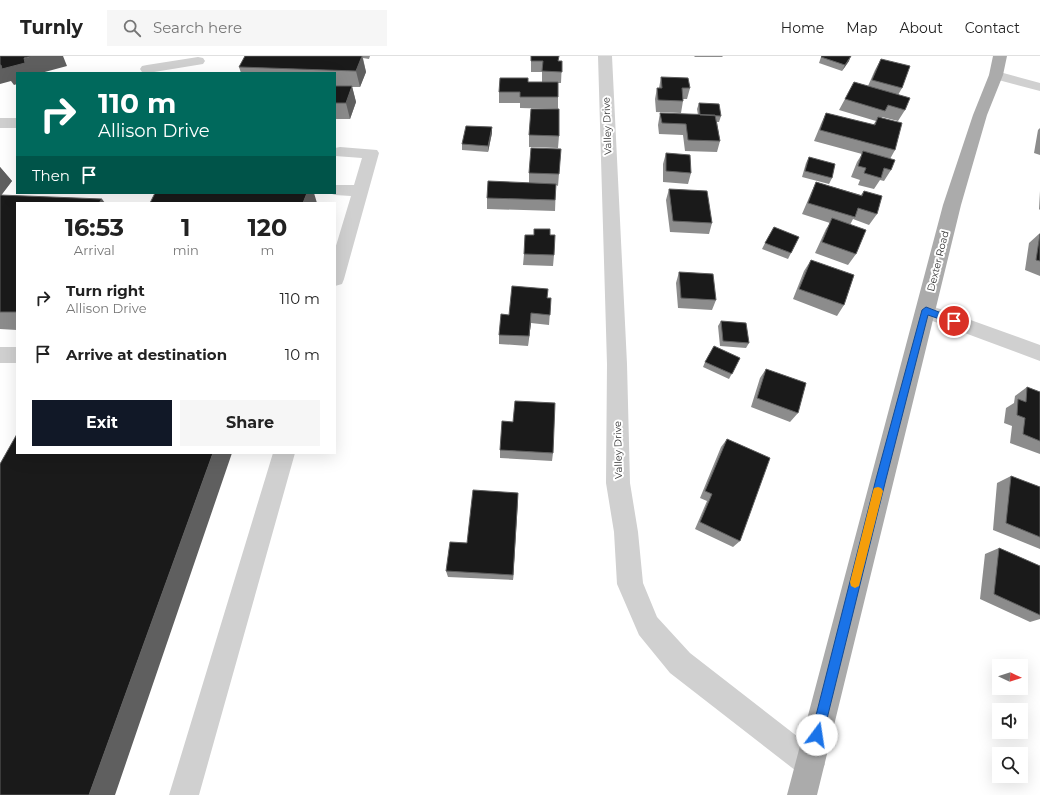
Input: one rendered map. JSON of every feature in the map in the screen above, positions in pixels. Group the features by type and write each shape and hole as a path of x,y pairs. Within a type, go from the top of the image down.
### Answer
{"main road":[{"name":"Dexter Road","path":"809,785 881,479 952,205 998,65"}],"street":[{"name":"Valley Drive","path":"605,56 617,364 618,483 626,532 630,584 648,626 680,663 809,785"},
{"path":"147,69 198,61"},
{"path":"998,65 1040,87"},
{"path":"0,123 16,124"},
{"path":"336,276 372,153 340,152"},
{"path":"336,190 361,192"},
{"path":"926,310 1040,353"},
{"path":"0,355 16,356"},
{"path":"184,795 284,454"}],"building":[{"path":"0,56 33,56 24,58 25,63 2,69 0,65"},
{"path":"245,56 362,56 356,71 239,67"},
{"path":"531,56 559,56 558,61 562,61 562,72 542,71 543,61 531,61"},
{"path":"851,56 845,65 821,57"},
{"path":"881,59 910,66 902,88 872,80"},
{"path":"661,77 688,78 690,88 682,88 683,101 658,100 657,88 662,88"},
{"path":"500,78 528,78 528,82 558,82 558,97 520,97 520,92 499,92"},
{"path":"854,82 910,98 905,110 888,105 885,111 845,99"},
{"path":"336,86 352,86 346,103 336,103"},
{"path":"699,103 719,104 721,116 700,115"},
{"path":"531,109 559,109 559,136 529,135"},
{"path":"660,113 715,115 720,141 688,140 686,124 662,123"},
{"path":"826,113 875,125 878,117 902,123 895,150 820,130"},
{"path":"466,126 492,127 488,146 462,144"},
{"path":"531,148 561,149 559,174 529,173"},
{"path":"863,151 895,160 891,170 884,168 881,178 864,173 866,168 858,166"},
{"path":"666,153 690,155 691,173 666,171"},
{"path":"809,157 835,164 832,178 805,171"},
{"path":"488,181 556,184 555,200 487,198"},
{"path":"816,182 862,196 864,191 882,196 877,214 858,208 855,217 808,203"},
{"path":"669,189 707,191 712,223 673,221"},
{"path":"154,194 307,194 303,202 150,202"},
{"path":"0,195 102,199 100,202 16,202 16,312 0,312"},
{"path":"832,218 866,230 856,254 822,242"},
{"path":"774,227 799,237 791,253 765,243"},
{"path":"534,229 550,229 550,235 555,235 554,255 524,254 525,235 534,235"},
{"path":"1040,234 1040,261 1036,260"},
{"path":"811,260 854,275 844,305 799,289"},
{"path":"679,272 713,274 716,300 681,298"},
{"path":"512,286 548,289 547,298 551,298 550,315 531,313 529,336 499,335 501,314 509,315"},
{"path":"721,321 746,323 749,343 723,341"},
{"path":"714,346 740,358 732,374 705,362"},
{"path":"766,369 806,383 798,413 757,398"},
{"path":"1027,387 1040,392 1040,441 1023,434 1025,418 1017,415 1018,399 1026,402"},
{"path":"515,401 555,403 553,453 500,450 502,421 513,422"},
{"path":"16,436 16,454 213,454 89,795 0,795 0,464"},
{"path":"727,439 770,458 740,541 700,522 712,494 705,491"},
{"path":"1011,476 1040,487 1040,537 1006,523"},
{"path":"473,490 518,493 513,575 446,571 450,542 467,543"},
{"path":"999,548 1040,566 1040,615 994,594"}],"slow traffic":[{"path":"855,582 878,491"}],"route":[{"path":"817,735 881,479 926,310 954,321"}]}
